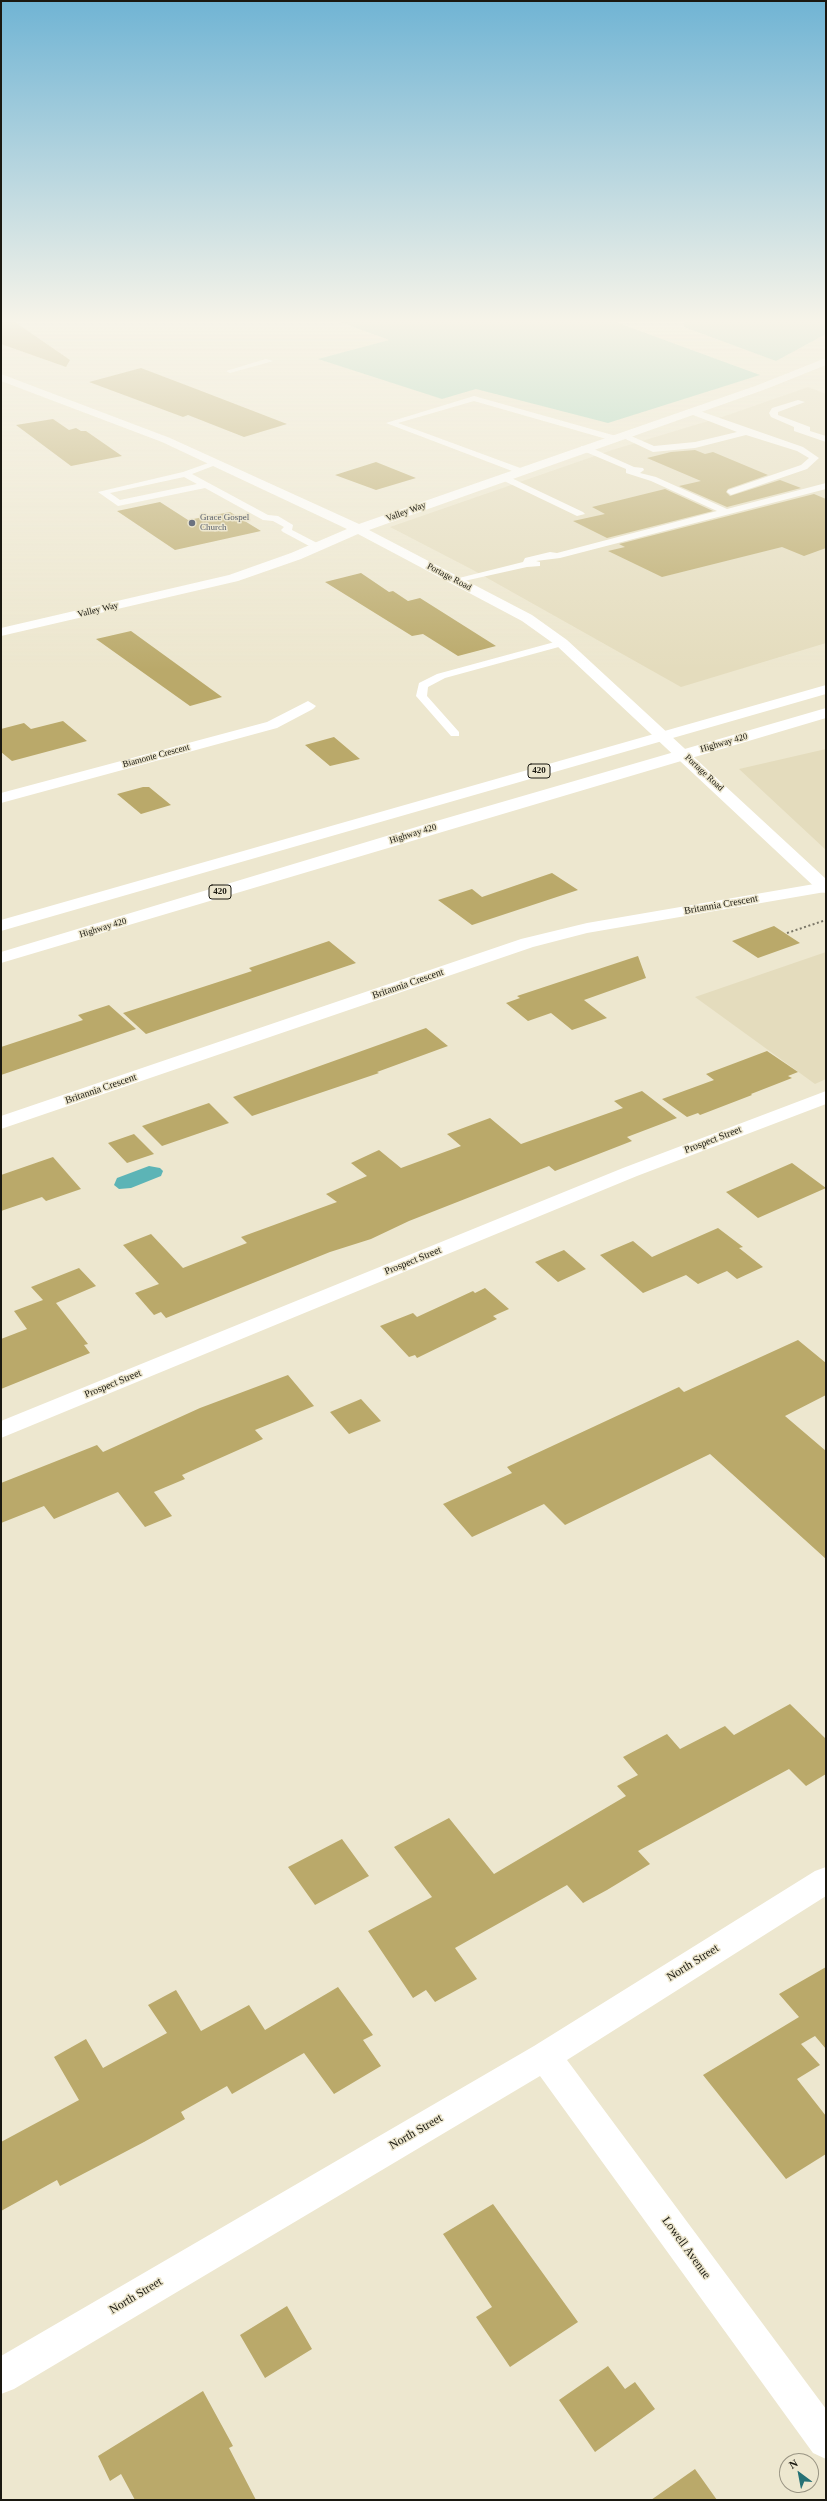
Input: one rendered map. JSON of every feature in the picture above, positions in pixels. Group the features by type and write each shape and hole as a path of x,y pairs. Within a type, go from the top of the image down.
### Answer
{"main road":[{"name":"Portage Road","path":"157,437 358,529 527,618 562,644 634,708 826,887"},
{"name":"Valley Way","path":"1,632 233,578 358,529 617,437"},
{"name":"420","path":"1,926 406,808 826,689"},
{"name":"Biamonte Crescent","path":"1,798 272,725 308,706"},
{"name":"Highway 420","path":"1,958 439,826 826,713"},
{"name":"Britannia Crescent","path":"1,1123 527,943 587,928 826,887"},
{"name":"Prospect Street","path":"1,1430 630,1172 826,1097"},
{"name":"North Street","path":"1,2376 545,2056 826,1880"},
{"name":"Lowell Avenue","path":"545,2056 826,2440"}],"lane":[{"path":"427,437 520,471"},
{"path":"617,437 653,449 695,445 728,437"},
{"path":"731,492 804,467 815,458 800,449 761,437"},
{"path":"584,448 632,469 629,471 646,478 653,478 726,512"},
{"path":"206,485 118,503 102,492 186,474 217,464"},
{"path":"186,474 269,520 275,518 290,527 283,529 316,546"},
{"path":"504,477 580,514"},
{"path":"458,581 527,564 535,565 558,559 557,556 826,486"},
{"path":"455,734 421,696 422,685 441,676 562,644"}],"path":[{"path":"787,933 826,920"}],"shaded area":[{"path":"656,437 826,437 826,643 681,687 473,570 390,527 612,450"},
{"path":"826,749 826,850 739,769"},
{"path":"826,952 826,1079 815,1084 695,997"}],"water":[{"path":"149,1166 160,1168 163,1171 161,1176 131,1188 119,1189 114,1185 117,1178"}],"building":[{"path":"32,437 94,437 122,456 71,466"},
{"path":"695,450 705,454 713,452 768,475 728,489 726,492 730,496 780,480 801,488 727,507 679,486 701,481 647,458 671,452"},
{"path":"376,462 416,478 376,490 335,475"},
{"path":"665,489 713,511 607,538 573,521 605,514 592,507"},
{"path":"814,494 826,499 826,548 804,556 782,547 662,577 608,551 625,547 619,544"},
{"name":"Grace Gospel Church","path":"160,502 188,520 230,512 261,531 175,550 117,511"},
{"path":"361,573 389,592 393,591 408,601 420,598 496,646 458,656 423,634 412,636 325,582"},
{"path":"131,631 222,697 190,706 96,639"},
{"path":"63,721 87,741 12,761 1,752 1,729 24,723 31,729"},
{"path":"334,737 360,759 330,766 305,745"},
{"path":"143,787 149,787 171,805 141,814 117,794"},
{"path":"552,873 578,890 472,925 438,900 472,889 482,897"},
{"path":"774,926 800,943 758,958 732,941"},
{"path":"329,941 356,963 146,1034 123,1013 252,971 249,968"},
{"path":"638,956 646,978 584,1000 607,1018 572,1030 551,1013 528,1021 506,1003 520,998 517,996"},
{"path":"109,1005 136,1029 1,1075 1,1047 83,1020 78,1015"},
{"path":"426,1028 448,1046 377,1072 379,1073 252,1116 233,1097"},
{"path":"767,1051 798,1072 788,1076 792,1078 700,1115 698,1113 687,1117 662,1099 714,1080 706,1074"},
{"path":"642,1091 677,1118 627,1137 632,1141 555,1171 549,1166 409,1221 371,1239 330,1252 166,1318 161,1312 154,1315 135,1293 159,1284 123,1245 151,1234 183,1268 247,1243 241,1237 337,1202 326,1194 367,1176 351,1163 379,1150 401,1168 461,1146 447,1134 490,1118 521,1144 623,1108 614,1101"},
{"path":"209,1103 229,1123 162,1146 142,1126"},
{"path":"134,1134 154,1154 127,1163 108,1143"},
{"path":"53,1157 81,1189 46,1201 42,1197 1,1211 1,1175"},
{"path":"792,1163 826,1188 758,1218 726,1192"},
{"path":"718,1228 743,1247 739,1248 763,1267 737,1279 727,1271 698,1284 686,1275 643,1293 600,1255 633,1241 652,1257"},
{"path":"564,1250 586,1269 558,1282 535,1262"},
{"path":"79,1268 96,1286 56,1303 88,1344 84,1345 90,1353 1,1389 1,1339 27,1329 14,1311 43,1300 31,1287"},
{"path":"485,1288 509,1309 493,1316 497,1319 417,1358 415,1355 409,1357 380,1326 413,1313 417,1317 473,1291 475,1293"},
{"path":"798,1340 826,1363 826,1395 785,1416 826,1451 826,1559 710,1454 565,1525 544,1504 472,1537 443,1504 512,1473 507,1467 679,1387 684,1392"},
{"path":"288,1375 314,1406 255,1430 263,1439 182,1475 185,1479 154,1492 172,1516 145,1527 118,1492 54,1519 44,1506 1,1523 1,1483 97,1445 103,1452 200,1408"},
{"path":"361,1399 381,1421 349,1434 330,1412"},
{"path":"790,1704 826,1739 826,1774 806,1786 789,1769 638,1851 650,1864 583,1903 567,1885 455,1948 477,1979 435,2002 426,1990 413,1998 368,1931 432,1897 394,1847 449,1818 494,1874 626,1796 617,1786 638,1775 623,1757 667,1734 680,1749 725,1726 734,1735"},
{"path":"342,1839 369,1876 315,1905 288,1867"},
{"path":"826,1967 826,2049 815,2036 801,2044 820,2065 797,2079 826,2116 826,2154 786,2179 703,2075 799,2017 779,1994"},
{"path":"338,1987 373,2035 363,2040 381,2066 334,2094 304,2053 232,2094 227,2086 181,2112 185,2119 144,2142 60,2186 57,2180 1,2211 1,2142 79,2100 54,2057 86,2039 103,2068 167,2033 148,2005 176,1990 201,2031 249,2005 265,2030"},
{"path":"493,2204 578,2322 510,2367 476,2317 492,2307 443,2234"},
{"path":"287,2306 312,2349 265,2378 240,2335"},
{"path":"608,2366 625,2389 635,2382 655,2409 595,2452 559,2400"},
{"path":"203,2391 233,2446 229,2448 256,2500 135,2500 121,2474 110,2481 98,2456"},
{"path":"695,2469 717,2500 651,2500"}],"place":[{"name":"Grace Gospel Church","path":"192,523"}]}
